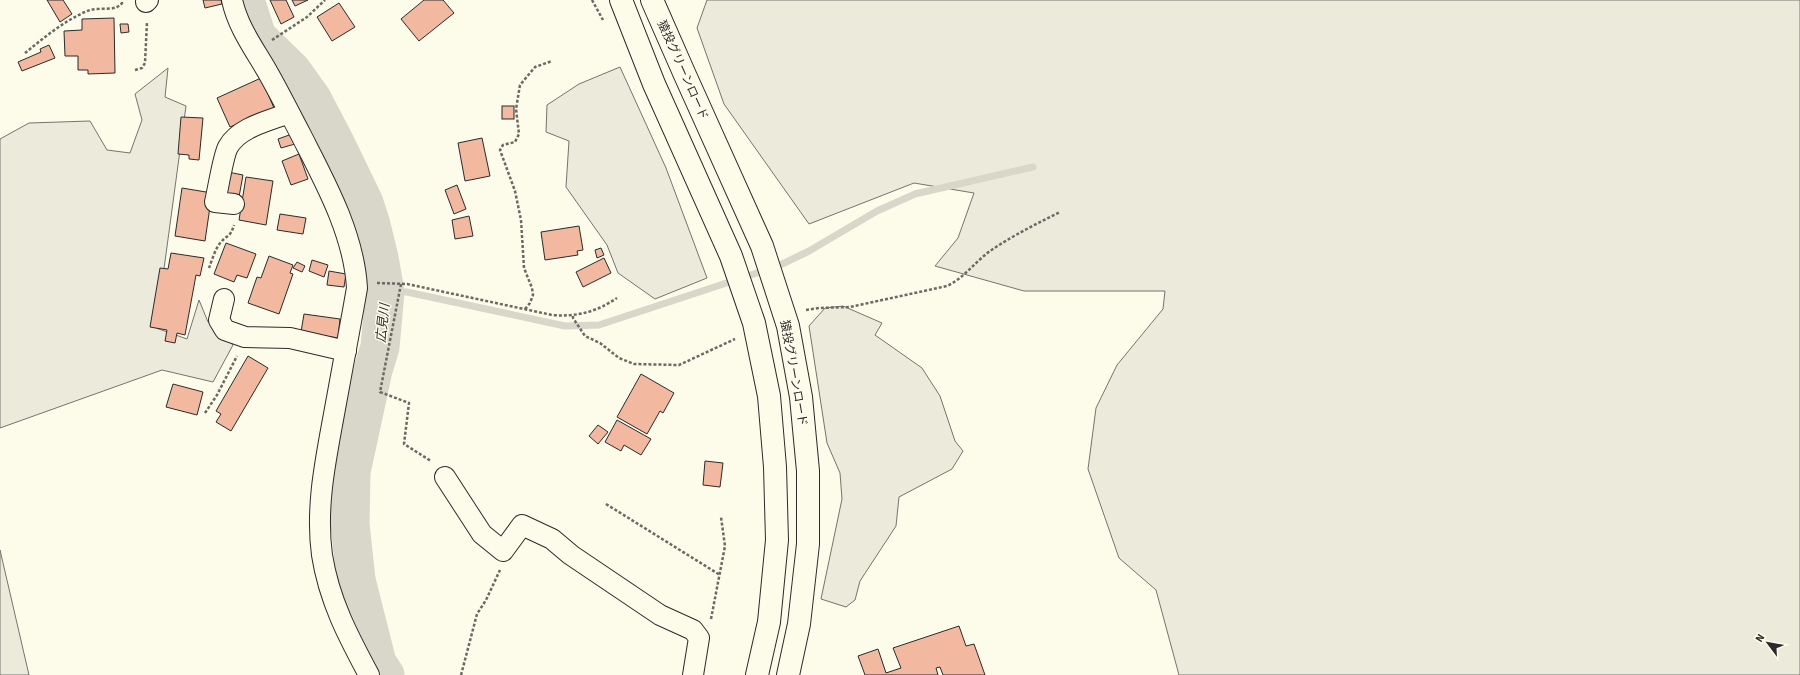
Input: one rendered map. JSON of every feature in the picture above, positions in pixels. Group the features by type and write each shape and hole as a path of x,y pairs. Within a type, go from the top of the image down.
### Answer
{"main road":[{"path":"620,0 654,84 731,256 754,323 768,396 775,467 777,540 769,622 757,675"},
{"name":"猿投グリーンロード","path":"652,0 684,75 762,246 788,326 801,397 806,456 808,544 799,624 788,675"}],"street":[{"path":"232,0 243,32 267,71 321,173 339,216 353,257 357,288 322,485 320,522 322,555 335,606 344,629 369,675"},
{"path":"234,204 215,202 227,148 239,134 289,113"},
{"path":"224,299 219,320 225,330 245,337 290,338 346,350"},
{"path":"445,477 482,534 503,551 522,524 552,539 571,555 660,615 693,630 698,638 693,675"}],"path":[{"path":"25,53 75,17 93,9 117,8 122,3 122,0"},
{"path":"286,32 307,17 325,0"},
{"path":"592,0 604,20"},
{"path":"135,70 142,68 144,63 147,1"},
{"path":"525,309 530,303 532,288 524,268 521,220 515,191 500,150 503,145 515,142 519,134 516,109 520,86 535,68 552,61"},
{"path":"209,268 222,242 232,234 238,208 234,204"},
{"path":"800,312 819,308 850,306 948,286 957,281 989,252 1008,239 1060,212"},
{"path":"392,283 415,285 552,315 573,316 586,313 603,307 617,298"},
{"path":"400,284 380,392 409,403 404,444 440,466 445,477"},
{"path":"573,316 585,336 600,343 619,358 634,364 679,365 742,336"},
{"path":"205,413 221,388 245,337"},
{"path":"606,504 720,575"},
{"path":"698,638 710,626 720,575 725,546 721,517"},
{"path":"461,675 477,614 486,600 505,561 503,551"}],"shaded area":[{"path":"707,0 1800,0 1800,675 1179,675 1156,590 1119,558 1088,469 1096,408 1117,365 1163,309 1165,291 1024,291 935,266 958,238 974,193 914,183 809,224 724,104 697,28"},
{"path":"620,67 666,168 707,278 655,299 618,273 607,245 566,187 569,141 546,132 547,105 579,84"},
{"path":"168,68 165,97 186,106 156,328 187,339 199,300 208,322 233,345 213,382 162,370 0,428 0,139 29,123 90,121 107,150 130,153 142,120 135,94"},
{"path":"843,306 882,323 875,335 922,368 940,396 955,441 963,451 952,469 899,497 896,526 860,581 855,600 846,607 821,599 842,499 840,473 827,443 809,326 825,308"},
{"path":"0,550 29,675 0,675"}],"building":[{"path":"47,0 63,0 72,14 60,22"},
{"path":"203,0 221,0 222,4 205,8"},
{"path":"270,0 286,0 294,17 281,24"},
{"path":"292,0 308,0 295,6"},
{"path":"424,0 443,0 454,13 419,41 401,19"},
{"path":"339,3 355,27 332,41 317,17"},
{"path":"114,18 115,73 88,74 88,70 78,70 78,56 65,56 64,31 82,30 82,19"},
{"path":"120,24 128,24 129,32 121,33"},
{"path":"49,45 55,58 22,71 18,62 41,52 40,49"},
{"path":"261,78 274,108 230,127 217,98"},
{"path":"502,106 514,106 514,119 502,119"},
{"path":"181,117 203,118 199,160 189,159 189,155 178,154"},
{"path":"292,134 295,144 281,148 278,139"},
{"path":"482,138 490,176 465,181 458,143"},
{"path":"299,154 308,179 291,185 282,161"},
{"path":"228,172 243,175 239,197 224,194"},
{"path":"246,177 273,181 266,225 239,220"},
{"path":"457,185 466,209 454,214 445,190"},
{"path":"182,188 212,193 205,241 175,236"},
{"path":"280,214 306,218 303,234 277,230"},
{"path":"469,216 473,236 455,239 452,220"},
{"path":"579,226 583,250 577,251 578,255 545,260 541,232"},
{"path":"226,243 256,254 247,278 237,275 234,282 214,274"},
{"path":"601,248 604,255 597,258 595,250"},
{"path":"171,253 204,258 200,276 196,275 185,335 177,333 175,343 165,341 167,330 150,327 160,268 168,269"},
{"path":"269,256 293,265 290,273 293,274 279,314 248,303 257,277 261,278"},
{"path":"604,258 611,273 583,287 576,272"},
{"path":"312,260 328,265 324,277 309,271"},
{"path":"297,262 305,266 302,272 293,268"},
{"path":"329,271 346,274 344,287 327,285"},
{"path":"304,314 340,319 338,338 301,332"},
{"path":"248,356 268,368 231,431 216,422 221,414 216,411"},
{"path":"641,374 674,393 663,413 660,411 647,434 617,417"},
{"path":"173,384 203,392 197,415 166,407"},
{"path":"617,420 651,439 641,455 624,445 621,451 605,442"},
{"path":"598,425 608,432 598,444 589,436"},
{"path":"705,461 723,463 720,487 703,485"},
{"path":"959,626 966,646 974,644 985,675 943,675 940,667 936,668 938,675 865,675 858,656 878,649 886,673 901,668 893,648"}],"waterway":[{"name":"広見川","path":"245,0 257,37 292,71 312,99 334,141 364,203 379,258 385,292 380,347 373,370 351,472 350,524 356,580 377,663 385,675"},
{"path":"385,292 407,292 565,326 599,325 778,266 809,251 877,211 915,194 1033,167"}]}
